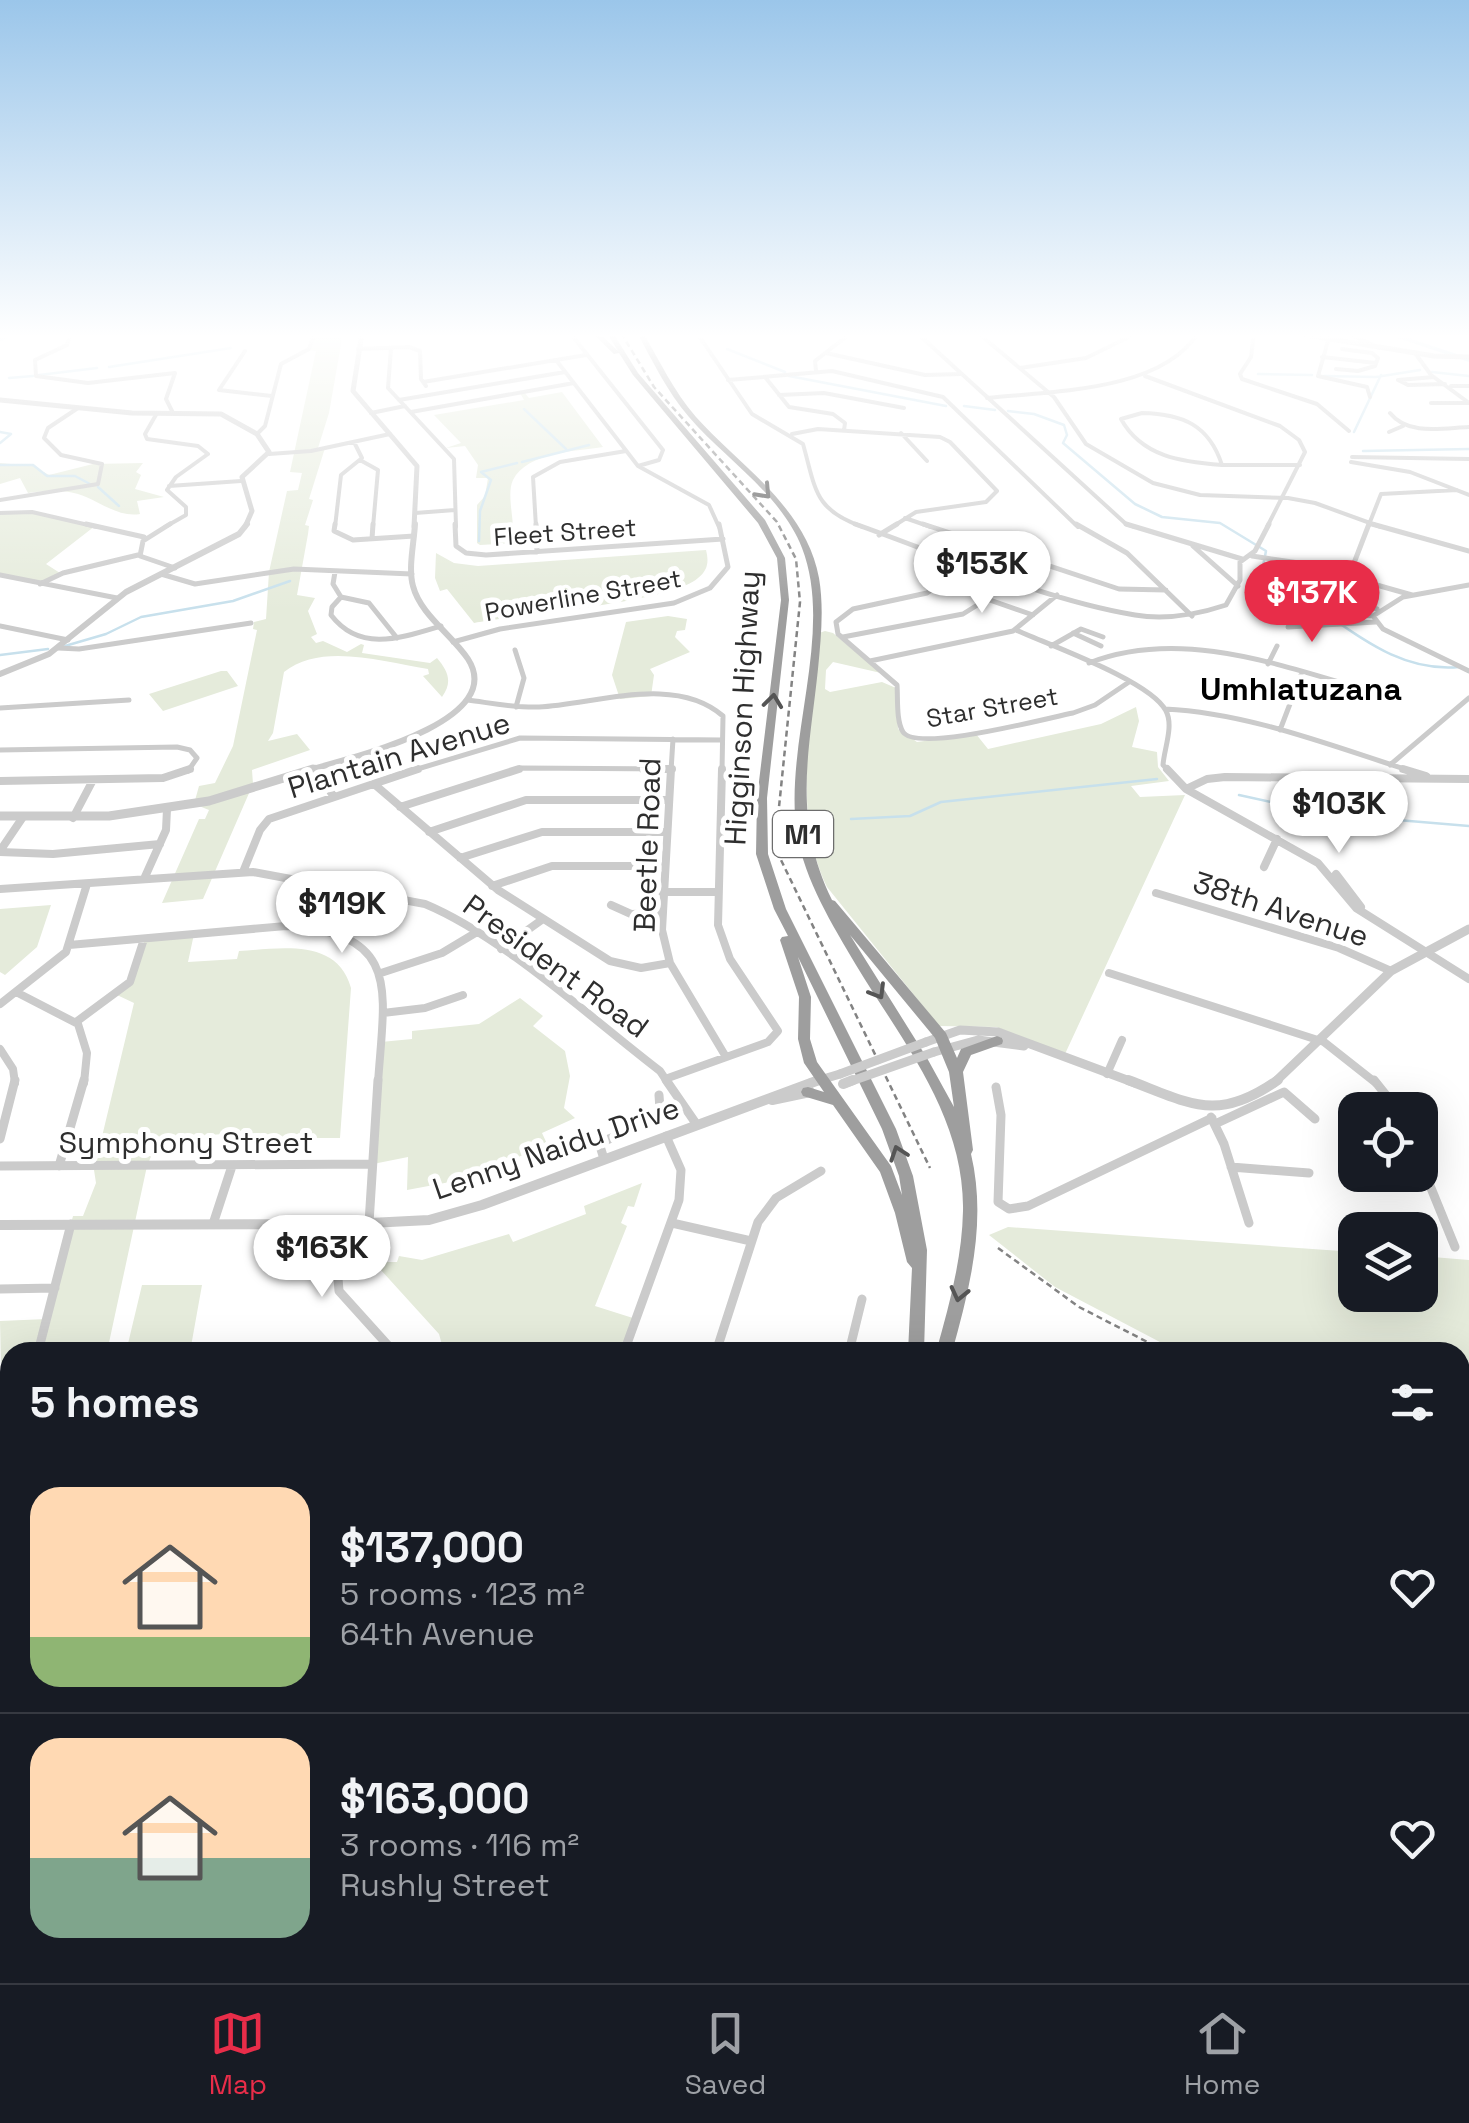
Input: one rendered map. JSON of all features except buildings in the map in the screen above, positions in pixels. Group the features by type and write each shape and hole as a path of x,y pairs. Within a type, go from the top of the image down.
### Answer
{"highway":[{"name":"Higginson Highway","path":"679,426 762,522 781,558 785,600 760,824 762,854 780,909 898,1152 916,1222 920,1294 917,1342"},
{"name":"Higginson Highway","path":"701,426 789,518 812,563 815,613 802,829 823,897 938,1092 964,1158 969,1193 967,1252 946,1342"},
{"path":"823,897 941,1045 956,1072 966,1144 964,1158"},
{"path":"780,909 778,922 805,997 804,1039 824,1084 886,1170 907,1228 920,1294"},
{"path":"956,1072 966,1052 997,1040"},
{"path":"808,1092 840,1104"}],"street":[{"path":"0,500 98,484 102,464 65,456 48,447 44,438 52,426"},
{"path":"0,513 30,512 144,537 186,515 186,507 168,493 168,486 178,471 203,461 208,454 201,447 147,439 150,426"},
{"path":"243,426 256,434 269,454"},
{"path":"256,434 264,426"},
{"path":"0,816 74,818 168,809 224,797 429,730 452,718 468,700 475,684 473,668 420,600 412,574 417,466 382,426"},
{"name":"Fleet Street","path":"424,426 454,459 456,546 462,552 486,555 723,540"},
{"path":"606,426 638,466 707,503 716,514 723,540"},
{"path":"638,466 656,462 664,452 643,426"},
{"path":"775,426 792,434 807,451 824,508 845,522 1125,615 1192,616 1226,605 1238,586 1242,559"},
{"path":"844,430 845,426"},
{"path":"973,426 1082,531 1123,550 1192,616"},
{"path":"1017,426 1126,524 1242,559 1266,556 1416,596"},
{"path":"1072,426 1086,444 1153,484 1216,497 1282,498 1320,504 1372,524 1469,551"},
{"path":"1123,426 1125,432 1154,451 1222,465 1300,465"},
{"path":"1191,426 1212,439 1222,465"},
{"path":"1252,556 1305,456 1303,446 1286,430 1274,426"},
{"path":"1343,426 1349,431"},
{"path":"1389,432 1403,426 1469,427"},
{"path":"792,434 812,429 844,430 948,440 997,493 983,503 920,511 880,535"},
{"path":"168,486 241,481 269,454 390,434"},
{"path":"901,434 926,461"},
{"path":"354,442 361,451 360,460 341,475 334,531 345,538 414,536"},
{"path":"536,552 531,483 536,475 560,462 626,451"},
{"path":"1351,460 1378,463 1469,459"},
{"path":"360,460 378,470 372,539"},
{"path":"1378,463 1469,495"},
{"path":"0,674 58,648 118,598 230,541 248,526 252,505 241,481"},
{"path":"1349,576 1372,524 1379,497 1385,493 1458,490"},
{"path":"415,513 455,510"},
{"path":"905,518 1119,589 1166,590"},
{"path":"138,555 144,537"},
{"name":"Powerline Street","path":"453,642 500,629 689,598 710,588 726,572 729,560 723,540"},
{"path":"1191,543 1238,586"},
{"path":"40,584 64,572 138,555 174,568"},
{"path":"968,565 944,584 916,596 847,612 835,626 842,638 963,614 987,599"},
{"path":"161,574 194,584 282,570 412,574"},
{"path":"336,572 333,584 341,597 369,603 397,638"},
{"path":"0,575 118,598"},
{"path":"944,584 1033,615"},
{"path":"1288,626 1350,624 1416,596 1469,585"},
{"path":"1320,592 1375,616 1469,670"},
{"path":"870,661 1016,630 1056,595"},
{"path":"341,597 332,607 331,615 347,634 370,642 441,626"},
{"path":"1288,617 1290,608 1375,616"},
{"path":"1316,611 1325,625"},
{"path":"58,648 78,649 250,623"},
{"path":"0,626 68,640"},
{"path":"1016,630 1150,694 1166,709 1169,728 1162,764 1186,789 1321,862 1349,902 1469,979"},
{"path":"1051,646 1073,633 1102,642"},
{"name":"Star Street","path":"842,638 899,687 901,730 921,741 1086,710 1129,682"},
{"path":"1268,664 1276,646"},
{"path":"1089,664 1114,651 1145,648 1214,652 1373,692"},
{"path":"515,650 525,674 525,686 516,706"},
{"path":"1280,730 1301,675"},
{"path":"468,700 516,706 676,694 712,703 723,716 718,925 726,951 775,1023 777,1035 668,1078"},
{"path":"1390,765 1469,698"},
{"path":"0,708 128,700"},
{"path":"1166,709 1203,712 1280,730 1432,779"},
{"name":"Plantain Avenue","path":"243,872 264,824 334,797 514,739 722,740"},
{"name":"Beetle Road","path":"673,740 660,913 670,963 726,1057"},
{"path":"0,750 177,748 190,750 198,758 192,769 172,777 0,781"},
{"path":"400,807 522,768 672,769"},
{"path":"315,769 334,797"},
{"path":"1186,789 1225,776 1469,779"},
{"path":"74,818 92,780"},
{"path":"374,784 492,886 618,965 640,968 670,963"},
{"path":"429,832 526,800 668,800"},
{"path":"144,880 167,827 168,809"},
{"path":"0,852 24,818"},
{"path":"460,858 534,833 666,832"},
{"path":"1264,867 1276,839"},
{"path":"0,852 53,854 160,844"},
{"path":"492,886 552,866 664,866"},
{"name":"President Road","path":"0,889 243,872 287,876 405,899 440,910 502,949 668,1078 696,1125"},
{"path":"0,1004 55,964 69,946 87,884"},
{"path":"662,892 716,892"},
{"name":"38th Avenue","path":"1156,893 1339,948 1391,970"},
{"path":"610,905 631,914 660,913"},
{"path":"502,949 543,919"},
{"path":"69,946 309,927 352,940 372,956 380,973 383,1013 369,1224"},
{"path":"996,1087 1004,1118 999,1152 1004,1178 998,1202 1004,1208 1028,1206 1254,1098 1391,970 1469,929"},
{"path":"380,973 442,954 477,932"},
{"path":"76,1022 130,982 144,939"},
{"path":"1109,972 1318,1041 1370,1075 1384,1092"},
{"path":"16,992 76,1022 86,1036 89,1055 59,1166"},
{"path":"383,1013 425,1008 463,995"},
{"path":"941,1045 977,1030 1107,1074 1212,1117 1284,1092 1315,1119"},
{"path":"1107,1074 1122,1040"},
{"path":"941,1045 1015,1041"},
{"name":"Lenny Naidu Drive","path":"842,1079 926,1042 941,1045"},
{"name":"Lenny Naidu Drive","path":"0,1225 416,1221 455,1213 764,1100 842,1079 941,1045"},
{"path":"0,1049 12,1063 16,1083 0,1139"},
{"name":"Lenny Naidu Drive","path":"764,1100 808,1092 824,1084"},
{"path":"604,1159 599,1143 648,1122 660,1109 659,1094"},
{"path":"1212,1117 1249,1223"},
{"path":"628,1342 672,1222 682,1179 666,1136"},
{"name":"Symphony Street","path":"0,1166 372,1164"},
{"path":"213,1224 232,1166"},
{"path":"1231,1167 1309,1172"},
{"path":"719,1342 758,1222 776,1198 821,1171"},
{"path":"1432,1192 1454,1247"},
{"path":"672,1222 751,1241"},
{"path":"41,1342 70,1224"},
{"path":"350,1224 338,1278 339,1291 385,1342"},
{"path":"0,1289 55,1288"},
{"path":"851,1342 862,1299"}],"green space":[{"path":"300,426 325,426 318,448 325,448 309,499 313,500 305,525 309,526 297,595 315,598 308,611 317,634 311,637 316,643 323,641 347,652 361,644 362,653 430,663 437,658 446,672 447,686 442,697 423,676 429,674 428,669 353,657 316,658 284,672 273,733 268,741 297,734 310,750 252,770 253,784 203,899 162,903 199,819 205,819 209,810 194,804 199,786 215,783 233,746 257,630 253,629 254,622 266,619 269,572 287,491 298,490 302,473 290,472"},
{"path":"444,426 587,426 603,447 554,454 520,471 510,491 513,529 508,530 514,543 480,545 477,505 485,496 488,478 476,478 478,465 465,446 446,448 461,443"},
{"path":"0,463 33,466 49,475 93,464 143,463 136,472 141,475 135,489 164,497 137,501 140,514 132,515 71,492 28,493 20,478 0,484"},
{"path":"30,512 95,526 46,564 60,573 39,584 0,575 0,513"},
{"path":"706,550 704,572 682,587 627,601 474,623 447,589 440,591 435,578 436,553 454,563 478,566"},
{"path":"668,616 687,619 685,630 677,631 675,637 690,652 650,669 654,675 651,696 620,699 612,675 626,622"},
{"path":"819,633 833,633 881,673 833,662 826,670 825,689 830,692 882,682 896,688 898,729 917,742 976,734 988,749 1101,724 1136,707 1139,721 1132,747 1157,752 1158,767 1169,781 1131,786 1140,797 1185,795 1065,1054 996,1027 939,1026 827,887 816,858 807,795"},
{"path":"227,671 238,686 163,711 149,694"},
{"path":"51,905 37,947 5,975 0,972 0,909"},
{"path":"194,934 188,962 237,959 239,951 288,948 320,953 333,960 351,988 340,1138 222,1138 222,1134 158,1140 147,1166 109,1342 0,1342 0,1321 47,1319 73,1216 83,1216 96,1183 94,1170 134,1003 117,995 130,982 145,939"},
{"path":"520,998 543,1016 533,1026 565,1051 570,1076 564,1108 575,1118 542,1133 548,1146 450,1182 407,1190 408,1157 373,1164 381,1042 412,1039 412,1031 479,1024"},
{"path":"642,1183 634,1207 628,1206 621,1223 627,1226 595,1306 636,1319 628,1342 441,1342 439,1334 380,1269 383,1262 397,1262 399,1256 422,1260 509,1234 513,1242 586,1214 584,1206"},
{"path":"1008,1227 1338,1251 1338,1312 1438,1312 1438,1257 1469,1260 1469,1342 1160,1342 1055,1287 989,1235"},
{"path":"142,1285 202,1285 192,1342 128,1342"}],"waterway":[{"path":"541,426 566,449"},
{"path":"1064,426 1067,435 1063,443 1135,504 1162,517 1220,523 1266,551 1263,566 1274,579 1319,609"},
{"path":"1354,432 1357,426"},
{"path":"0,432 11,434 0,443"},
{"path":"522,462 589,445"},
{"path":"1363,451 1469,449"},
{"path":"479,541 480,511 491,480 481,472 517,463"},
{"path":"0,465 33,465 47,476 75,476 90,484"},
{"path":"98,487 119,506"},
{"path":"65,646 106,634 141,617 233,601 290,581"},
{"path":"1323,612 1403,659 1421,665 1459,667"},
{"path":"0,655 48,649"},
{"path":"851,819 910,816 941,802 1157,779"},
{"path":"1239,795 1326,814 1469,826"}],"railway":[{"path":"689,426 777,522 796,559 800,602 779,807 781,860 930,1168"},
{"path":"998,1248 1079,1307 1147,1342"}],"district":[{"name":"Umhlatuzana","path":"1301,689"}]}
